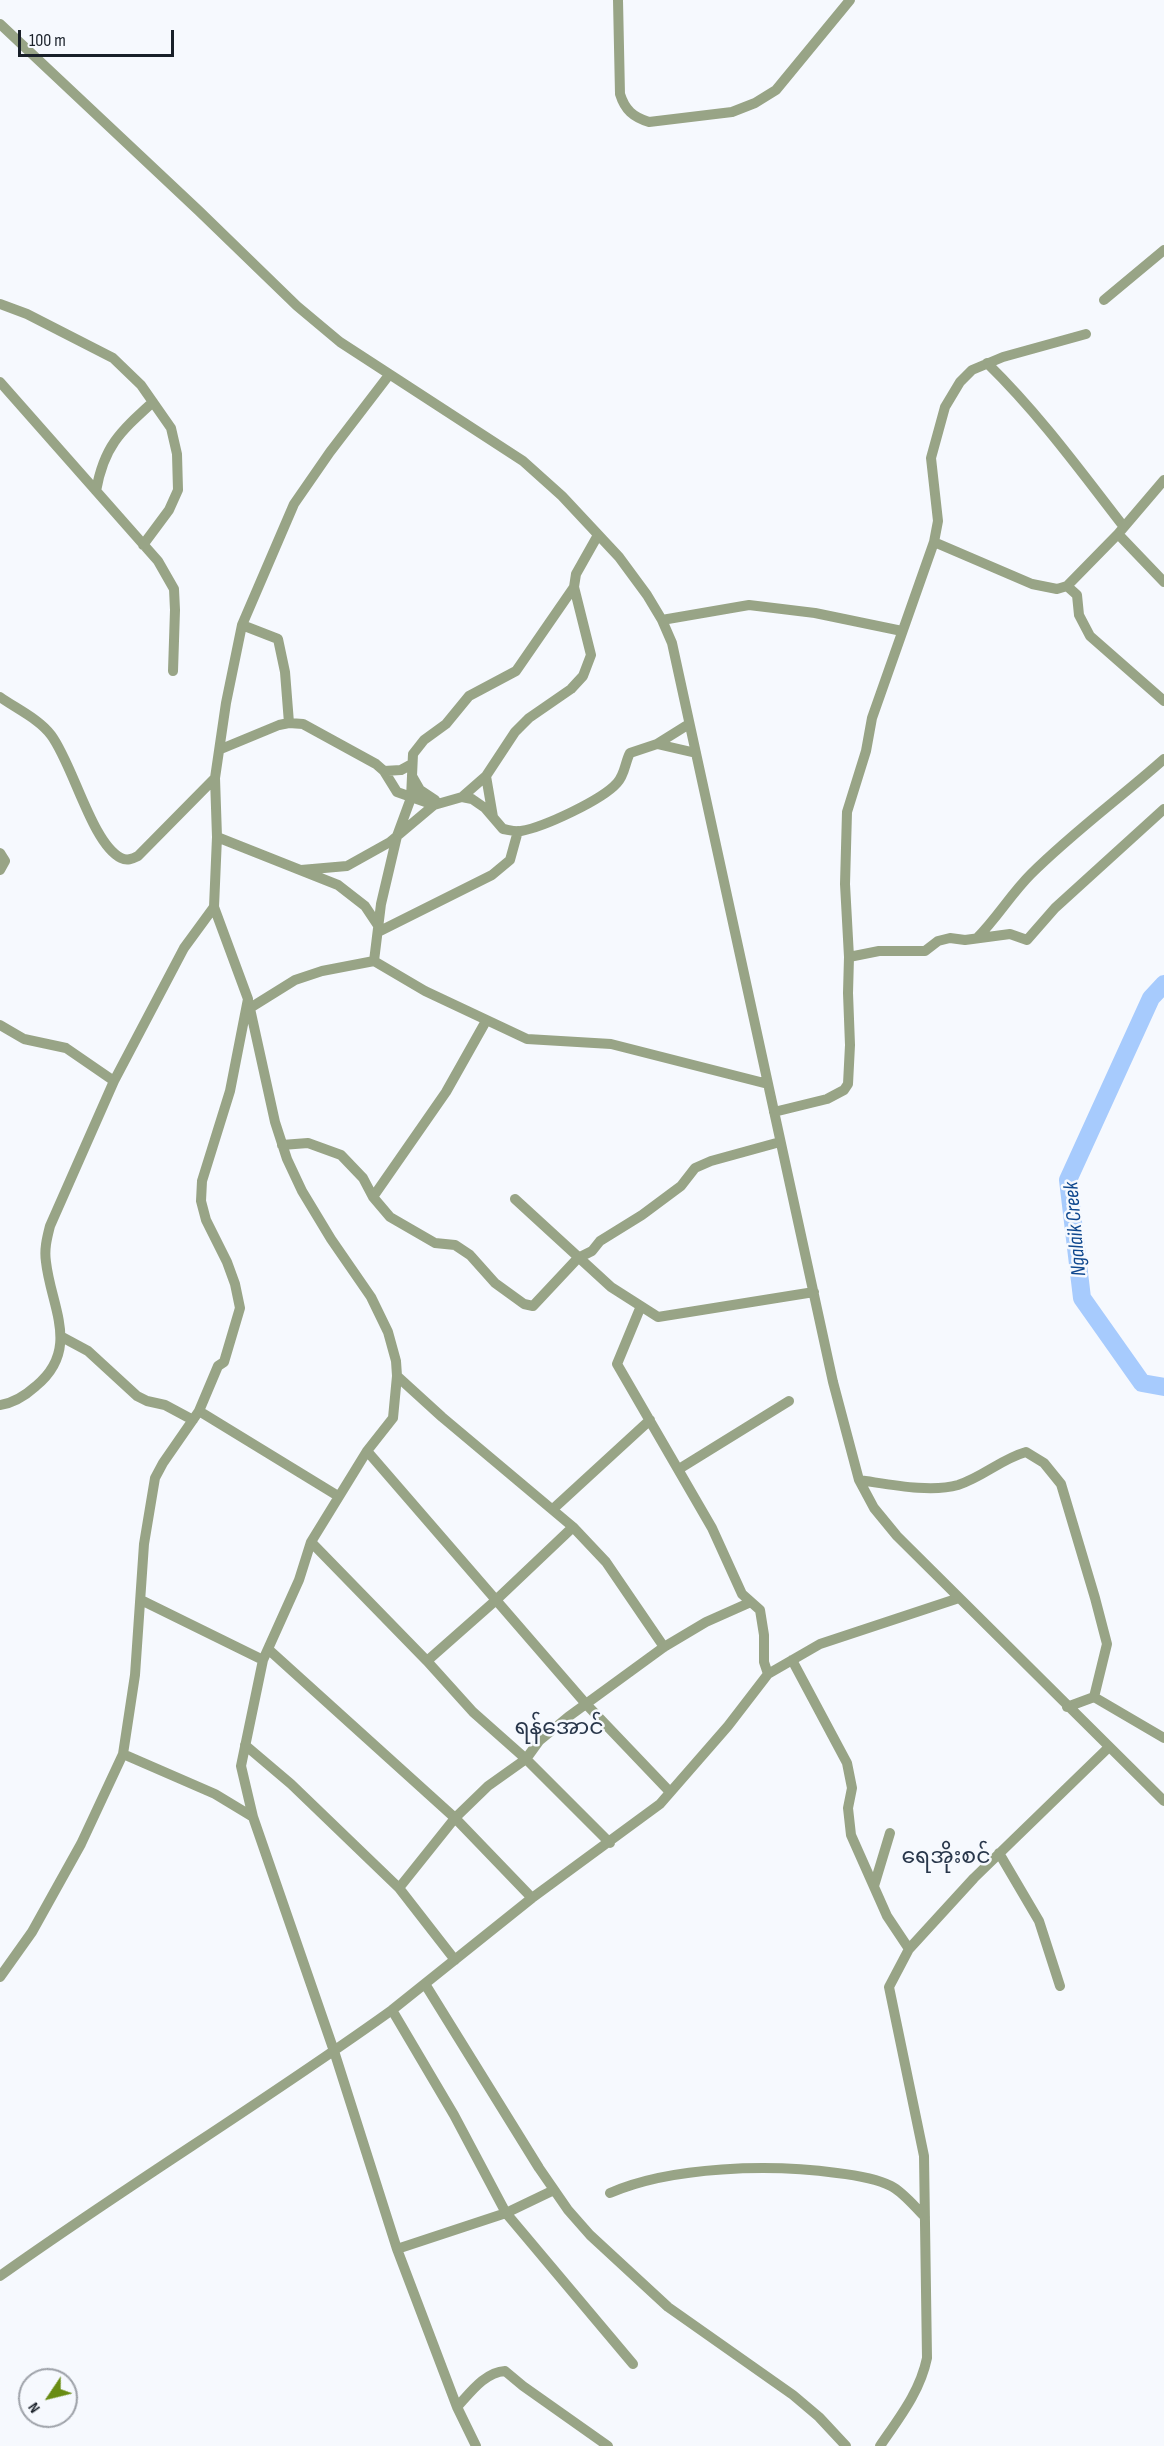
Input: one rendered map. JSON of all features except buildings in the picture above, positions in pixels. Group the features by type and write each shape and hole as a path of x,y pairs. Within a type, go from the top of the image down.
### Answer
{"street":[{"path":"618,0 620,94 624,106 637,118 649,122 732,112 755,103 776,90 850,0"},
{"path":"0,24 297,306 340,342 523,460 562,496 619,557 662,620 672,643 833,1382 859,1480 874,1508 897,1536 1164,1801"},
{"path":"1104,300 1164,250"},
{"path":"0,304 27,314 113,358 141,385 171,428 177,454 178,490 169,510 143,545"},
{"path":"774,1112 827,1099 844,1090 848,1084 849,957 845,884 847,812 866,752 872,718 934,542 938,520 931,458 945,407 960,382 972,370 987,363 1086,334"},
{"path":"987,363 1059,441 1121,530 1164,582"},
{"path":"389,375 330,452 294,504 242,625 226,703 215,778 217,837 214,908 249,1003 282,1145 302,1191 331,1239 371,1297 388,1332 396,1361 397,1376 393,1418 367,1451 311,1542 299,1580 263,1660 241,1766 253,1816 334,2051 397,2249 457,2408 476,2446"},
{"path":"0,382 158,561 174,589 173,671"},
{"path":"96,491 100,467 108,450 126,426 153,402"},
{"path":"934,542 1032,584 1058,589 1067,586 1121,530 1164,480"},
{"path":"462,797 486,776 515,732 529,718 571,689 583,676 591,655 574,587 576,574 598,535"},
{"path":"1067,586 1077,595 1078,615 1090,636 1164,701"},
{"path":"374,961 381,904 397,836 411,798 412,754 424,740 446,724 468,696 516,671 574,587"},
{"path":"662,620 749,605 815,613 902,631"},
{"path":"242,625 278,639 285,672 289,723"},
{"path":"0,697 45,727 52,736 65,758 102,840 120,858 128,860 138,856 215,778"},
{"path":"221,749 289,723 303,724 366,758 384,771 397,792 411,798 439,803"},
{"path":"302,870 347,866 397,836 439,803 462,797 472,799 484,808 502,829 518,831 537,827 603,795 621,778 630,753 657,744 689,724"},
{"path":"657,744 696,753"},
{"path":"977,938 1031,873 1164,759"},
{"path":"384,771 401,770 412,764"},
{"path":"412,776 426,795 439,803"},
{"path":"486,776 493,819"},
{"path":"849,957 879,951 925,951 938,941 950,938 965,940 1010,934 1027,940 1055,908 1164,809"},
{"path":"378,929 492,875 510,860 518,831"},
{"path":"217,837 338,885 365,906 378,929"},
{"path":"0,853 5,861 0,870"},
{"path":"0,1405 24,1396 42,1382 56,1361 62,1337 46,1263 45,1246 50,1226 114,1081 184,948 214,908"},
{"path":"249,1003 295,980 322,971 374,961 425,991 527,1040 611,1044 768,1084"},
{"path":"0,1977 32,1932 54,1893 81,1844 123,1754 135,1675 144,1545 156,1478 163,1463 196,1416 218,1366 224,1362 240,1308 235,1284 206,1220 201,1201 202,1181 230,1091 249,1003"},
{"path":"373,1197 446,1092 486,1021"},
{"path":"0,1026 24,1039 66,1048 114,1081"},
{"path":"282,1145 308,1143 341,1155 363,1178 373,1197 390,1217 403,1227 435,1243 455,1245 470,1255 495,1283 524,1304 533,1306 578,1258 592,1251 600,1241 642,1215 681,1186 695,1168 711,1161 780,1142"},
{"path":"514,1199 611,1287 658,1317 814,1292"},
{"path":"641,1306 616,1364 712,1528 742,1594 760,1610 764,1635 764,1662 768,1674"},
{"path":"62,1337 101,1362 137,1396 196,1416 338,1496"},
{"path":"397,1376 442,1418 573,1527 606,1562 664,1647"},
{"path":"679,1469 789,1401"},
{"path":"553,1509 650,1420"},
{"path":"367,1451 585,1704 670,1792"},
{"path":"859,1480 918,1488 958,1485 1010,1456 1026,1452 1044,1463 1061,1484 1107,1644 1094,1697"},
{"path":"427,1660 495,1601 573,1527"},
{"path":"311,1542 427,1660 473,1712 526,1759 610,1843"},
{"path":"0,2276 392,2010 532,1899 660,1804 728,1726 768,1674 820,1644 959,1598"},
{"path":"141,1600 263,1660"},
{"path":"399,1888 455,1818 488,1786 526,1759 539,1741 585,1704 664,1647 706,1622 751,1602"},
{"path":"268,1649 455,1818 532,1899"},
{"path":"792,1660 847,1763 852,1788 848,1808 851,1835 887,1916 909,1949"},
{"path":"1067,1707 1094,1697"},
{"path":"1094,1697 1164,1738"},
{"path":"245,1745 291,1784 399,1888 454,1960"},
{"path":"880,2446 914,2396 927,2358 924,2156 889,1987 909,1949 999,1853 1109,1747"},
{"path":"123,1754 215,1794 253,1816"},
{"path":"874,1886 890,1833"},
{"path":"999,1853 1039,1921 1060,1986"},
{"path":"425,1984 554,2190 590,2235 668,2307 793,2395 819,2417 846,2446"},
{"path":"392,2010 454,2115 507,2212 633,2364"},
{"path":"610,2193 671,2176 758,2167 806,2169 857,2176 892,2186 925,2217"},
{"path":"397,2249 507,2212 554,2190"},
{"path":"457,2408 488,2376 497,2371 505,2371 608,2446"}],"waterway":[{"name":"Ngalaik Creek","path":"1164,984 1151,998 1068,1180 1082,1298 1142,1383 1164,1387"}],"district":[{"name":"ရန်အောင်","path":"559,1728"},
{"name":"ရေအိုးစင်","path":"946,1857"}]}
